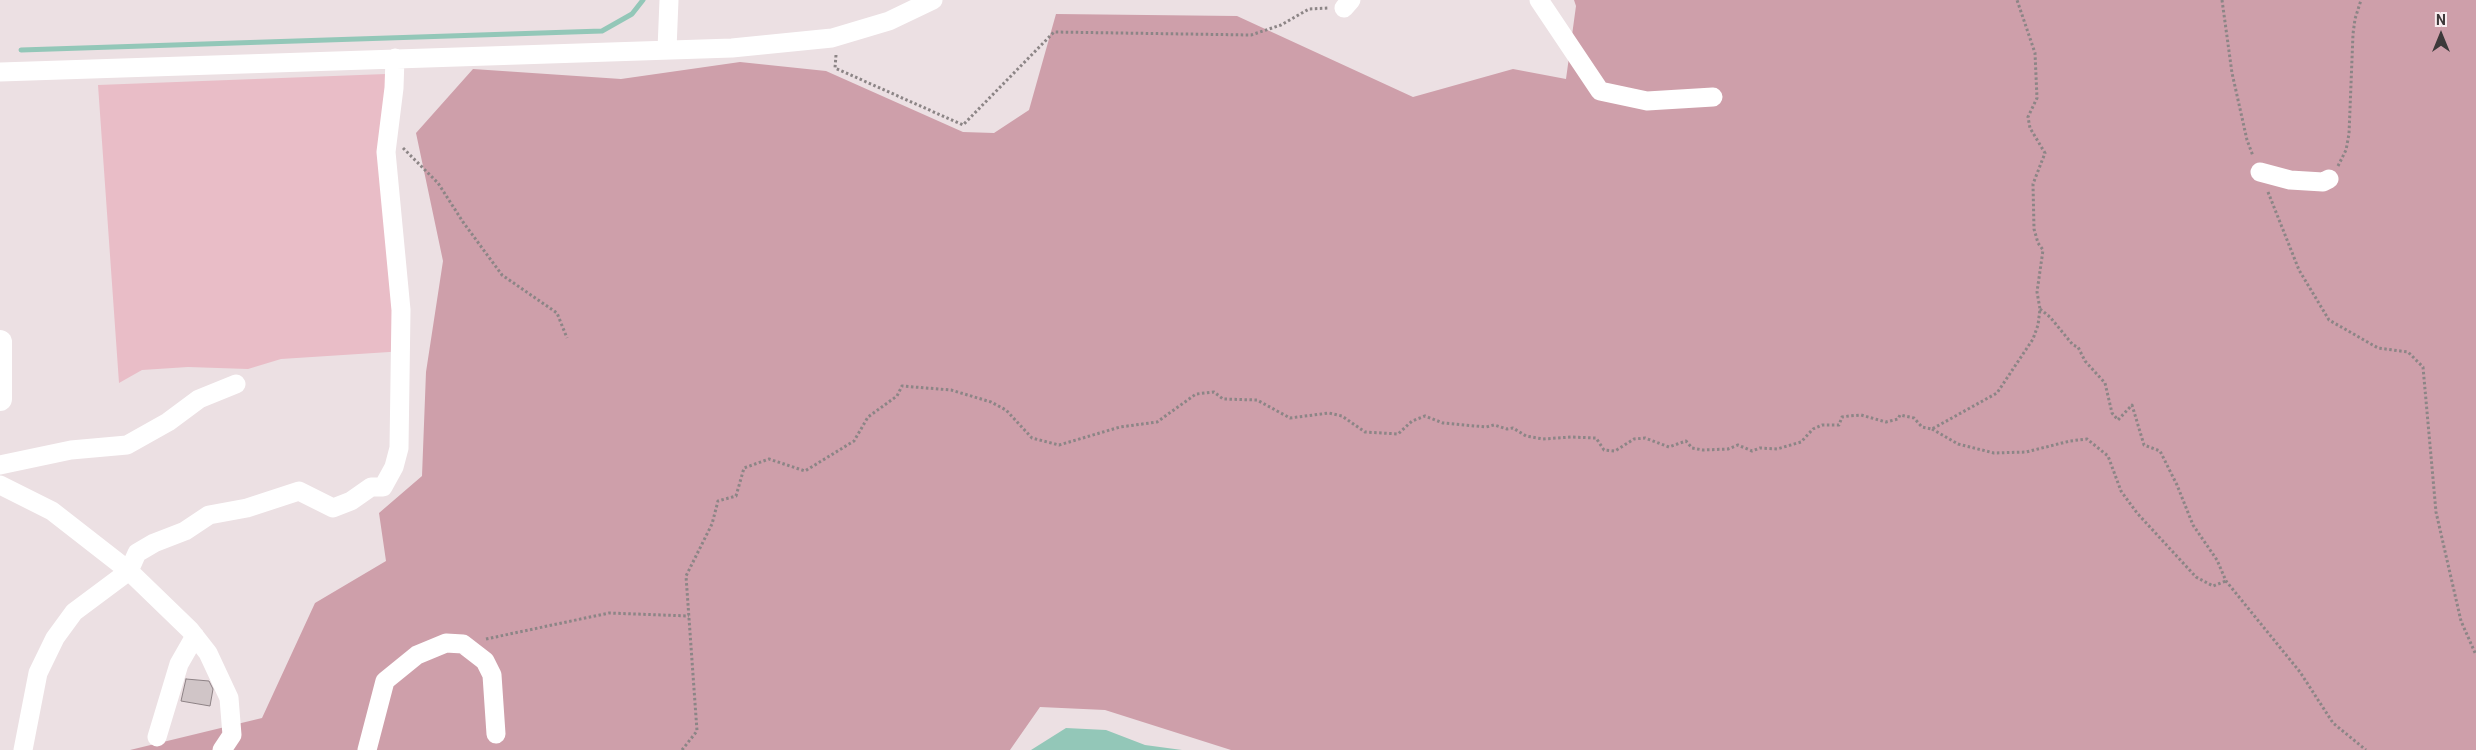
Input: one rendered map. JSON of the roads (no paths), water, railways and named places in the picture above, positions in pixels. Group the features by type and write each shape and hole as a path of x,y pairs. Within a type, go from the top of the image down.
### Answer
{"main road":[{"path":"0,342 0,399"}],"street":[{"path":"667,49 669,0"},
{"path":"0,72 732,48 832,38 889,20 933,0"},
{"path":"1539,0 1600,91 1647,101 1713,97"},
{"path":"23,750 38,673 55,638 74,612 129,571 137,553 154,542 185,531 209,515 246,508 299,491 333,508 351,501 371,487 383,488 394,467 399,448 401,310 386,152 395,58"},
{"path":"2260,172 2290,180 2323,182 2329,179"},
{"path":"0,465 71,450 127,445 168,422 199,399 236,384"},
{"path":"0,485 52,511 129,571 195,636 208,653 229,698 232,735 222,750"},
{"path":"157,737 179,664 195,636"},
{"path":"367,750 385,681 417,655 446,643 463,644 485,662 492,675 496,734"}],"waterway":[{"path":"21,50 602,31 632,14 643,0"}]}
